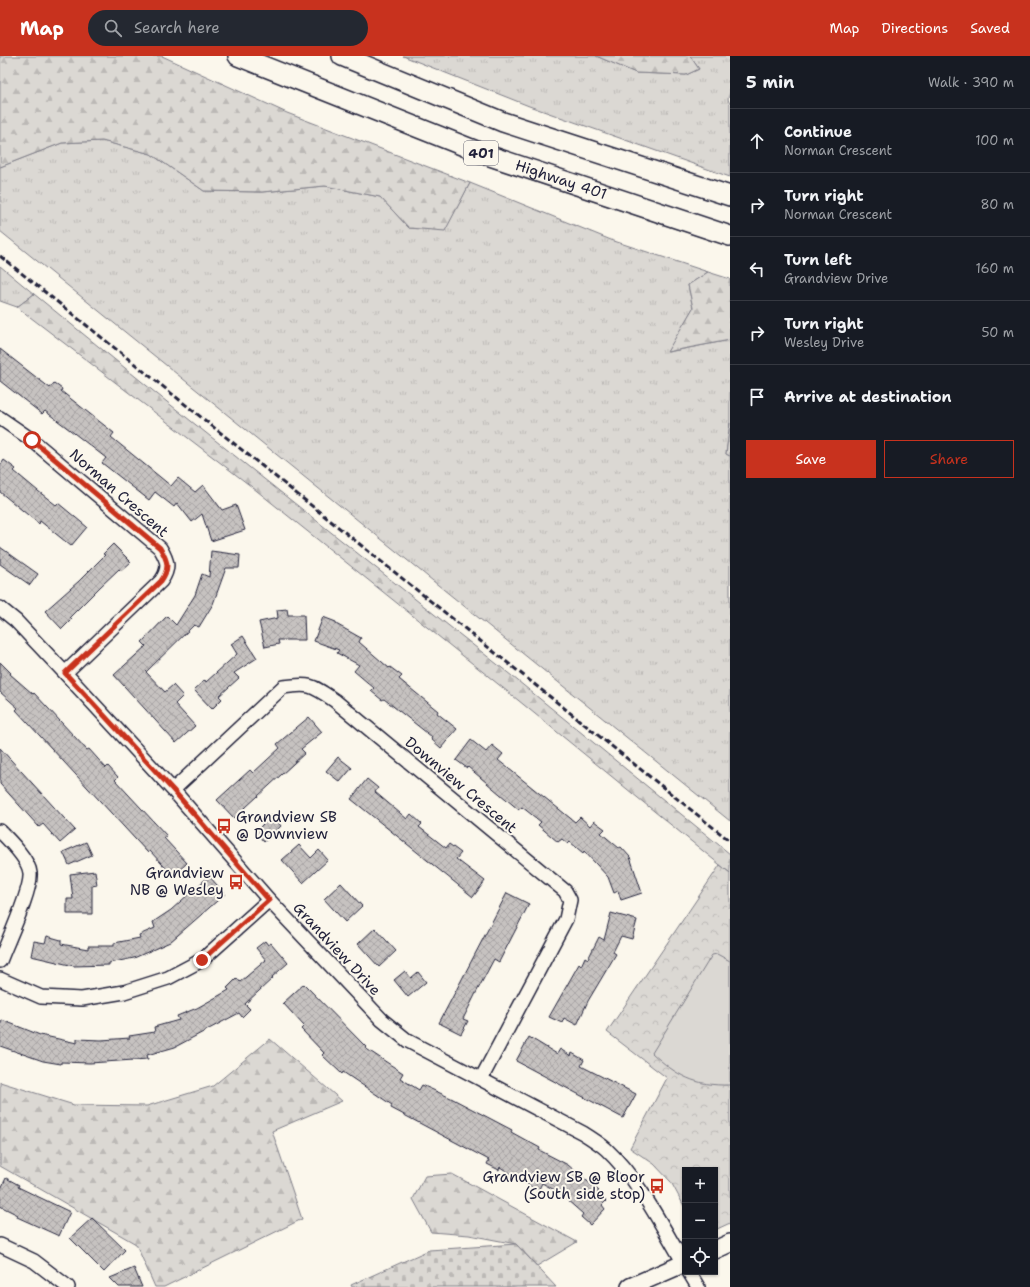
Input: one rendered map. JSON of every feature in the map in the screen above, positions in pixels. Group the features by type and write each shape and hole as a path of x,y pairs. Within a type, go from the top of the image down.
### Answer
{"highway":[{"name":"Highway 401","path":"238,56 484,154 730,236"},
{"name":"401","path":"342,56 503,122 730,196"}],"main road":[{"path":"718,1249 730,1243"},
{"path":"630,1287 682,1268"}],"street":[{"name":"Norman Crescent","path":"0,418 32,440 160,548 167,563 167,573 161,581 65,673"},
{"name":"Grandview Drive","path":"0,608 16,621 65,673 173,790 269,900 382,1020 408,1040 583,1133 604,1148 627,1170 682,1259"},
{"name":"Downview Crescent","path":"173,790 283,687 302,684 314,686 334,700 565,891 570,900 566,919 481,1080"},
{"path":"0,830 20,854 30,872 28,888 0,961"},
{"path":"0,979 41,997 82,1000 124,992 168,978 202,960 269,900"},
{"path":"0,1245 34,1261 68,1287"},
{"name":"Grandview Drive","path":"691,1275 698,1287"}],"green space":[{"path":"0,56 162,56 287,113 470,183 445,231 409,228 380,197 325,186 262,192 204,191 151,154 102,141 62,143 0,167"},
{"path":"403,56 596,56 636,73 686,75 699,69 690,56 730,56 730,92 728,99 730,104 730,177 529,106"},
{"path":"596,56 690,56 699,69 686,75 636,73"},
{"path":"102,141 151,154 204,191 262,192 325,186 380,197 409,228 445,230 470,183 611,240 708,272 688,285 693,308 668,352 730,340 730,423 726,454 730,456 730,821 0,231 0,167 62,143"},
{"path":"0,266 34,294 17,307 0,301"},
{"path":"708,272 730,279 730,340 667,352 693,308 688,285"},
{"path":"34,294 157,394 507,672 730,854 730,873 513,696 252,487 17,307"},
{"path":"730,423 730,456 726,454"},
{"path":"720,865 730,873 730,1223 718,1229 718,1167 682,1167 682,1202 671,1182 654,1164 630,1148 667,1078 607,1032"},
{"path":"717,954 730,961 730,1085 707,1084 687,1078 670,1068 652,1053 712,955"},
{"path":"270,1039 342,1101 272,1131 302,1219 164,1287 155,1287 136,1244 0,1166 0,1082 74,1105 147,1106 213,1086"},
{"path":"452,1174 577,1242 537,1266 516,1244 469,1235 431,1232 413,1199 425,1176"},
{"path":"516,1244 556,1287 352,1287 351,1285 429,1250"}],"building":[{"path":"0,349 50,388 54,383 62,389 61,391 114,433 111,437 171,486 178,478 195,492 203,485 222,510 236,505 245,530 211,541 202,514 192,522 177,503 174,507 155,492 149,500 102,463 106,458 45,411 42,414 0,381"},
{"path":"4,460 16,469 14,471 38,491 56,505 58,503 87,527 71,546 40,521 39,524 0,492 0,466"},
{"path":"113,544 131,562 121,571 119,569 100,587 70,617 72,619 62,629 45,611 79,581 105,555 103,554"},
{"path":"0,547 38,574 30,585 0,564"},
{"path":"211,551 240,555 239,568 226,568 213,604 199,627 194,625 146,672 165,692 173,685 183,696 175,704 195,726 176,743 114,675 146,646 142,642 167,616 176,625 195,595 202,574 209,577"},
{"path":"287,609 288,615 304,615 305,640 278,640 279,644 265,647 259,622 278,618 277,610"},
{"path":"323,617 336,622 336,624 361,638 359,642 389,668 390,667 402,676 399,679 438,711 437,713 457,729 441,748 431,739 432,737 384,699 382,700 371,691 374,688 354,671 359,665 337,653 339,650 314,641"},
{"path":"243,636 257,658 234,673 239,678 219,696 222,699 212,709 194,690 205,680 206,682 237,654 231,644"},
{"path":"0,662 11,673 10,674 33,694 34,693 87,750 89,749 106,768 108,766 118,777 115,780 167,836 164,838 187,863 173,876 150,851 148,853 16,710 18,708 0,692"},
{"path":"309,717 322,732 301,749 305,753 234,818 217,800 250,770 253,773 280,748 277,744"},
{"path":"471,740 486,752 492,745 503,754 498,760 575,822 580,817 590,826 594,821 605,829 601,833 619,848 621,847 630,857 642,893 621,900 618,891 614,893 608,877 584,851 583,853 570,842 568,844 562,839 558,842 538,825 541,822 522,807 519,810 468,767 467,768 456,760"},
{"path":"0,748 75,830 60,843 43,824 39,827 0,784"},
{"path":"338,757 352,768 340,782 326,771"},
{"path":"367,779 378,788 375,792 407,819 411,814 422,824 419,827 446,848 449,844 461,853 456,859 485,881 473,897 351,799"},
{"path":"272,815 281,826 264,842 255,832"},
{"path":"86,842 92,855 69,865 63,852"},
{"path":"299,845 311,858 319,850 328,860 303,883 282,860"},
{"path":"95,871 97,885 92,886 92,914 67,914 67,899 73,899 70,874"},
{"path":"209,876 225,894 170,942 134,958 109,963 109,965 74,966 31,956 34,941 45,943 47,936 61,940 61,944 88,949 88,946 114,946 114,943 140,938 139,935 155,928 153,922 171,910"},
{"path":"341,883 362,906 345,922 324,899"},
{"path":"507,893 529,904 499,962 494,959 476,993 463,1019 468,1021 461,1034 439,1023"},
{"path":"611,913 637,920 632,939 621,936 613,952 616,954 588,1001 577,1025 564,1018 562,1023 549,1017 579,964 581,966 585,957 588,959 599,937 604,940"},
{"path":"375,928 396,951 379,967 358,944"},
{"path":"265,941 268,945 271,943 288,963 245,1004 250,1009 242,1017 239,1013 175,1047 147,1055 148,1059 90,1063 61,1062 61,1064 43,1061 0,1046 0,1027 2,1020 40,1035 77,1043 77,1039 101,1040 130,1038 129,1036 155,1032 154,1027 179,1020 177,1016 197,1008 229,990 227,988 237,978 240,982 266,960 256,948"},
{"path":"405,971 411,978 418,972 426,982 408,997 394,980"},
{"path":"304,984 366,1047 365,1048 403,1073 400,1078 419,1090 422,1085 451,1098 512,1130 511,1132 540,1148 539,1150 568,1165 599,1191 597,1193 606,1201 602,1205 605,1209 590,1225 581,1217 583,1214 558,1192 542,1183 538,1191 500,1167 499,1170 487,1164 489,1160 391,1108 392,1105 343,1072 342,1074 322,1055 324,1053 301,1029 304,1026 283,1003"},
{"path":"529,1037 557,1054 560,1049 571,1056 572,1053 584,1060 581,1066 636,1094 623,1118 516,1061"},
{"path":"6,1178 19,1185 18,1187 70,1212 59,1236 17,1217 18,1215 0,1206 0,1191"},
{"path":"92,1218 125,1250 104,1272 70,1238"},
{"path":"134,1268 142,1287 119,1287 110,1278"}],"railway":[{"path":"0,256 730,841"}],"place":[{"name":"Grandview SB @ Downview","path":"224,826"},
{"name":"Grandview NB @ Wesley","path":"236,882"},
{"name":"Grandview SB @ Bloor (South side stop)","path":"657,1186"}],"route":[{"path":"32,440 160,548 167,563 167,573 161,581 65,673 173,790 269,900 202,960"}]}
